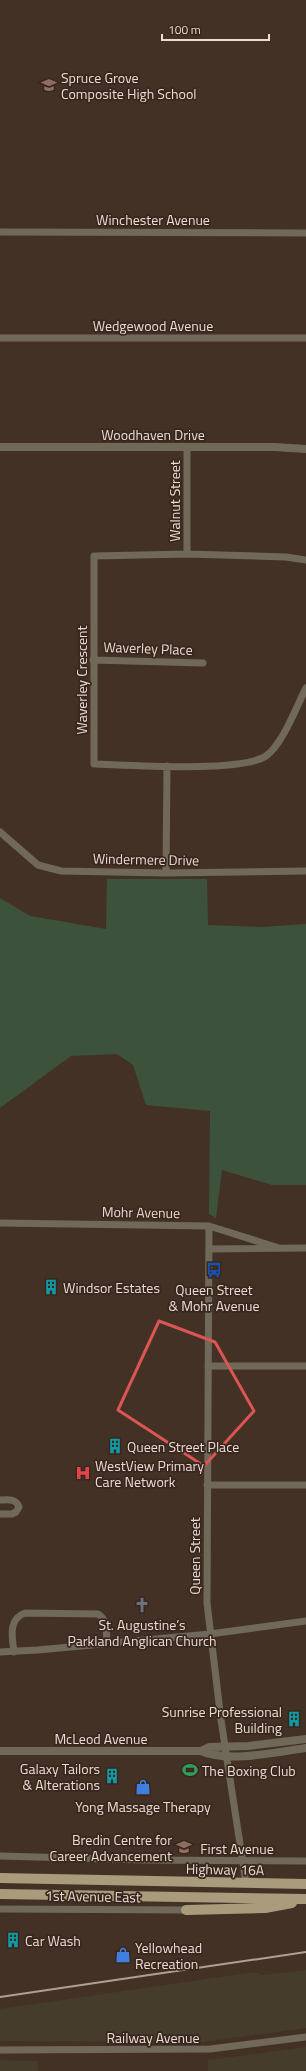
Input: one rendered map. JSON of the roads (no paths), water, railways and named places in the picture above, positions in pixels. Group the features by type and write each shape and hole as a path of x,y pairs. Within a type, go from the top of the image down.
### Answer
{"main road":[{"name":"Highway 16A","path":"0,1878 306,1884"},
{"name":"Highway 16A","path":"0,1894 306,1899"},
{"path":"186,1910 265,1908 306,1899"}],"street":[{"name":"Winchester Avenue","path":"0,232 306,233"},
{"name":"Wedgewood Avenue","path":"0,338 306,338"},
{"name":"Woodhaven Drive","path":"0,447 274,447 306,449"},
{"name":"Walnut Street","path":"187,447 187,554"},
{"name":"Waverley Crescent","path":"306,560 286,557 187,554 94,556 94,764 167,766 242,765 266,757 277,746 306,688"},
{"name":"Waverley Place","path":"93,660 203,663"},
{"path":"166,873 167,766"},
{"name":"Windermere Drive","path":"0,832 38,865 61,871 166,873 306,871"},
{"name":"Mohr Avenue","path":"0,1223 209,1226 279,1248"},
{"name":"Queen Street","path":"209,1226 207,1486 208,1603 210,1634 225,1746 246,1883"},
{"name":"Mohr Avenue","path":"209,1248 306,1248"},
{"path":"208,1366 306,1366"},
{"path":"207,1486 306,1485"},
{"path":"0,1500 14,1500 19,1507 16,1512 12,1514 0,1514"},
{"path":"14,1652 12,1626 16,1618 25,1614 98,1614 106,1624 107,1643"},
{"path":"0,1652 210,1634 306,1620"},
{"name":"McLeod Avenue","path":"0,1751 201,1751 209,1747 248,1746 306,1739"},
{"name":"McLeod Avenue","path":"201,1751 209,1755 227,1755 306,1748"},
{"name":"First Avenue","path":"0,1856 242,1862 306,1861"},
{"name":"1st Avenue East","path":"0,1909 186,1910"},
{"name":"Railway Avenue","path":"0,2050 210,2049 306,2037"}],"railway":[{"path":"0,1997 306,1952"}],"place":[{"name":"Spruce Grove Composite High School","path":"49,85"},
{"name":"Queen Street & Mohr Avenue","path":"214,1270"},
{"name":"Windsor Estates","path":"51,1287"},
{"name":"Queen Street Place","path":"115,1446"},
{"name":"WestView Primary Care Network","path":"83,1473"},
{"name":"St. Augustine’s Parkland Anglican Church","path":"142,1605"},
{"name":"Sunrise Professional Building","path":"294,1719"},
{"name":"The Boxing Club","path":"190,1770"},
{"name":"Galaxy Tailors & Alterations","path":"112,1776"},
{"name":"Yong Massage Therapy","path":"143,1787"},
{"name":"Bredin Centre for Career Advancement","path":"184,1847"},
{"name":"Car Wash","path":"13,1940"},
{"name":"Yellowhead Recreation","path":"123,1955"}]}
